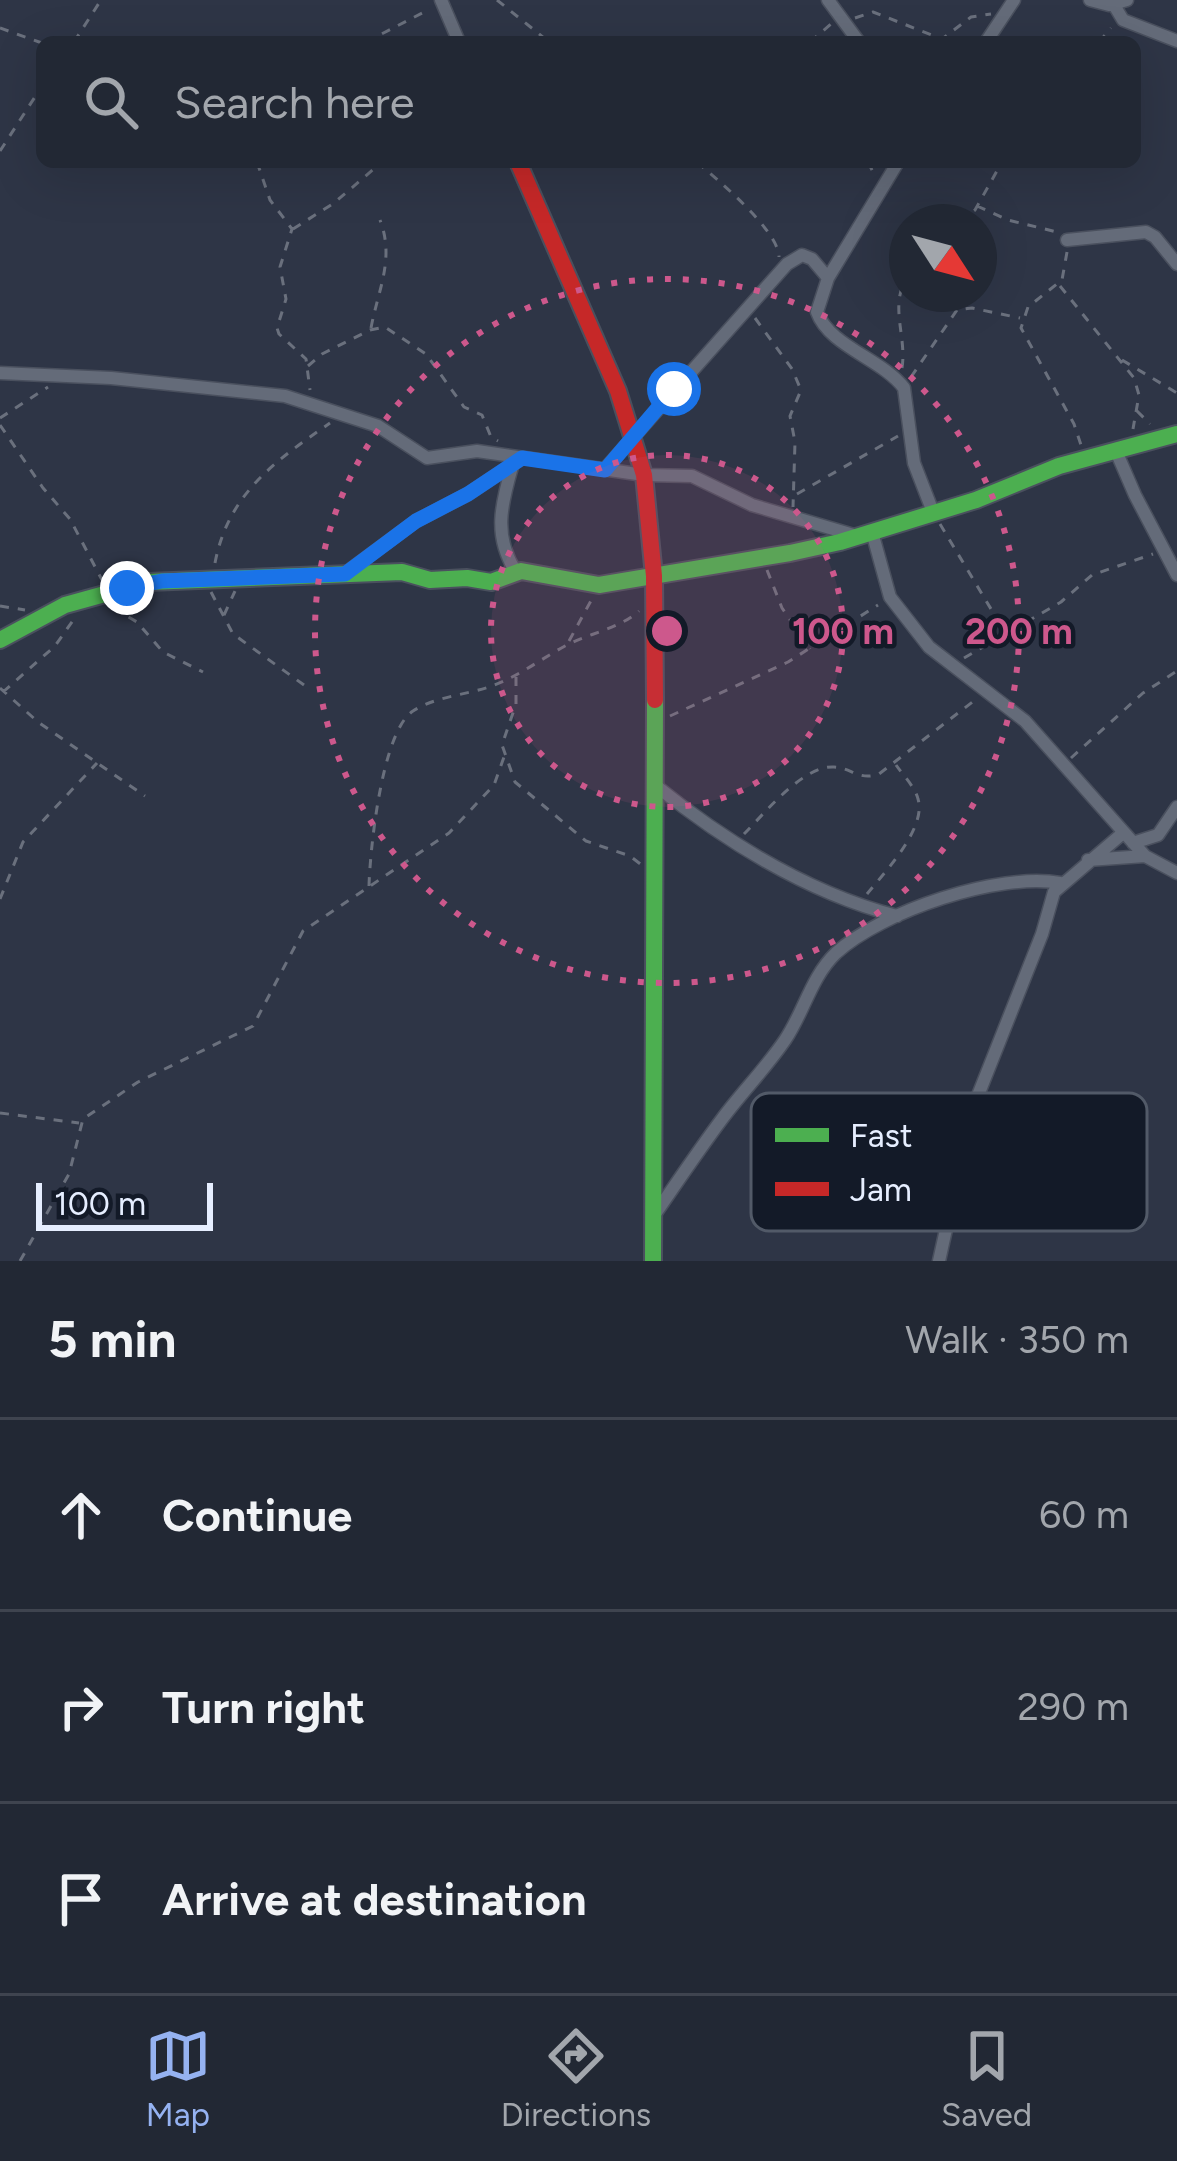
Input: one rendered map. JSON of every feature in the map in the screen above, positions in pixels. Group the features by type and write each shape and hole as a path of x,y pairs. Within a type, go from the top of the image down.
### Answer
{"street":[{"path":"828,0 854,36"},
{"path":"990,36 1015,0"},
{"path":"1090,0 1120,8 1177,41"},
{"path":"441,2 456,36"},
{"path":"521,168 610,372 644,476 655,598 652,1261"},
{"path":"894,168 828,278 818,304 819,320 902,385 914,463 934,512"},
{"path":"1067,240 1146,232 1177,264"},
{"path":"605,470 775,276 802,255 812,259 828,278"},
{"path":"0,373 111,378 284,396 378,426 427,458 477,451 517,462 644,476 692,476 752,506 865,534"},
{"path":"0,640 44,616 108,599 148,582 402,572 430,580 491,582 516,572 599,584 654,576 865,534 976,500 1085,458 1171,436"},
{"path":"1123,450 1135,496 1177,575"},
{"path":"516,572 501,543 500,526 517,462"},
{"path":"345,574 416,521 517,462"},
{"path":"865,534 890,597 929,647 1024,721 1145,856 1177,873"},
{"path":"654,784 737,842 824,894 897,916"},
{"path":"978,1093 1060,884 1088,860 1128,838 1158,836 1177,807"},
{"path":"1088,860 1145,856"},
{"path":"653,1217 783,1043 825,965 845,946 897,916 1015,881 1060,884"},
{"path":"939,1261 946,1231"}],"path":[{"path":"78,36 101,0"},
{"path":"497,0 542,36"},
{"path":"377,36 441,2"},
{"path":"1103,36 1120,8"},
{"path":"816,36 868,11 934,36"},
{"path":"946,36 971,17 1005,14"},
{"path":"0,28 36,41"},
{"path":"0,151 36,95"},
{"path":"259,168 270,200 292,230"},
{"path":"304,685 240,640 223,616 208,580 237,502 334,412 308,388 308,366 277,328 286,299 280,267 292,230 375,168"},
{"path":"703,168 778,243 775,276"},
{"path":"978,204 999,168"},
{"path":"997,215 1054,230 1067,240 1065,272 1059,285 1037,298 1022,319 1022,328 1074,424 1085,458"},
{"path":"370,330 386,271 386,234 380,220"},
{"path":"1059,285 1138,388 1137,411 1123,450"},
{"path":"747,307 792,369 801,390 790,416 795,442 792,515"},
{"path":"900,312 905,343 902,385"},
{"path":"902,385 949,318 960,312"},
{"path":"988,312 1022,319"},
{"path":"308,366 322,354 385,327 416,345 464,407 485,418 491,437 503,442"},
{"path":"1121,360 1177,393"},
{"path":"0,418 58,377"},
{"path":"1137,411 1171,436"},
{"path":"0,425 70,519 108,599 163,652 202,672"},
{"path":"793,496 910,430"},
{"path":"934,512 1004,632"},
{"path":"953,668 1004,632 1061,602 1092,575 1166,549"},
{"path":"762,557 782,608 810,649"},
{"path":"223,616 242,578"},
{"path":"566,645 599,584"},
{"path":"655,723 810,649 890,597"},
{"path":"369,889 373,824 404,720 430,703 474,692 566,645 628,621 655,598"},
{"path":"0,606 44,616"},
{"path":"83,608 56,646 2,690 145,796"},
{"path":"1065,763 1133,702 1177,671"},
{"path":"515,675 516,704 503,736 515,782 586,841 630,856 655,873"},
{"path":"737,842 788,789 818,770 829,766 870,777 986,692"},
{"path":"0,1113 79,1123 138,1082 253,1026 303,931 433,847 466,818 499,778 505,757"},
{"path":"0,899 23,842 97,763"},
{"path":"857,905 905,846 918,813 918,796 895,763"},
{"path":"20,1261 69,1174 79,1123"}],"traffic: fast":[{"path":"0,640 65,605 148,582 402,572 430,580 491,582 521,571 599,585 790,553 840,542 976,500 1059,466 1177,434"},
{"path":"653,1261 655,700"}],"traffic: jam":[{"path":"521,168 618,391 644,475 654,576 655,700"}],"route":[{"path":"127,588 162,581 345,574 416,521 522,458 605,470 674,389"}]}
